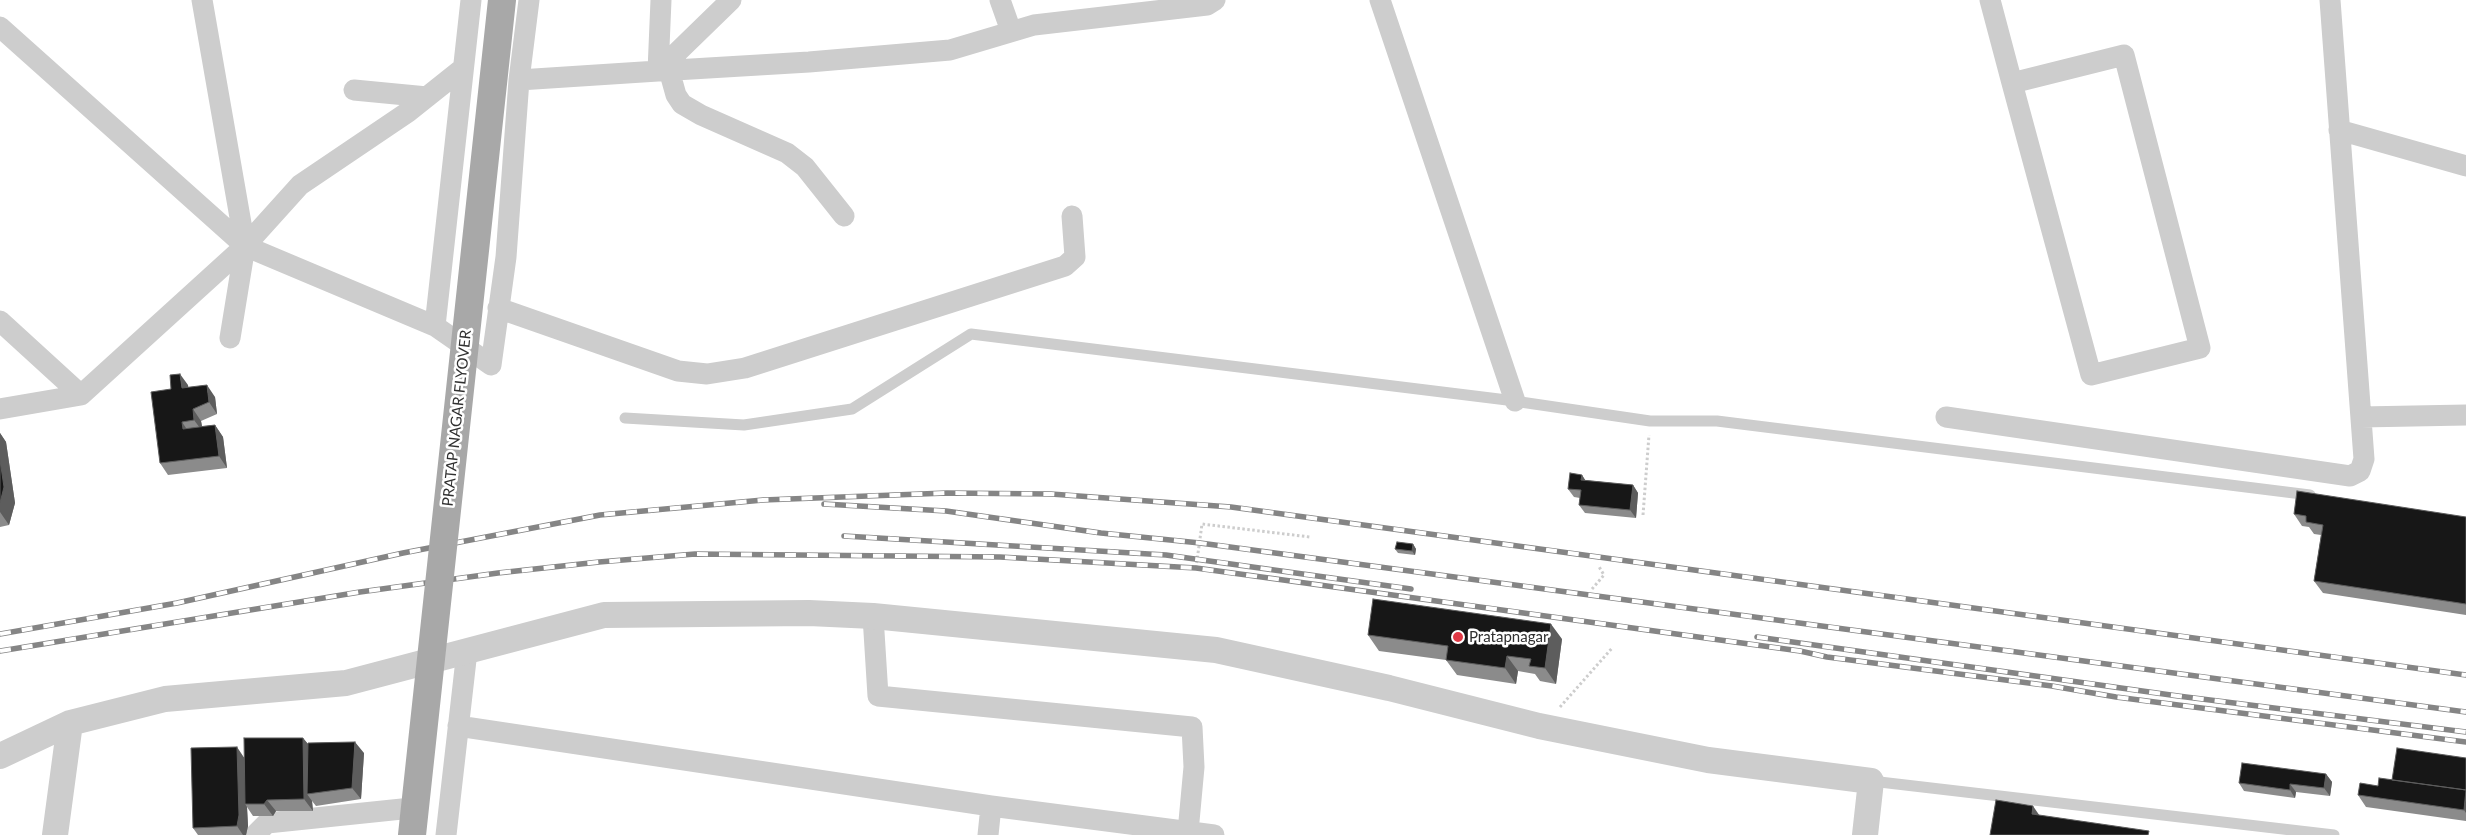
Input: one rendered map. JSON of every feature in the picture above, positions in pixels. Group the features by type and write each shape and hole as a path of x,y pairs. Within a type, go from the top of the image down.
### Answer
{"main road":[{"name":"PRATAP NAGAR FLYOVER","path":"412,835 502,0"}],"street":[{"path":"202,0 245,246 230,338"},
{"path":"435,326 471,0"},
{"path":"0,27 245,246 435,326 491,365 506,257 520,80 529,0"},
{"path":"661,0 663,70 682,104 700,115 787,152 805,167 844,216"},
{"path":"663,70 731,0"},
{"path":"1000,0 1011,32"},
{"path":"520,80 809,62 950,50 1034,25 1207,4 1215,0"},
{"path":"1380,0 1515,401"},
{"path":"1990,0 2012,83 2091,375 2200,348 2124,54 2012,83"},
{"path":"1946,417 2350,476 2360,472 2364,459 2330,0"},
{"path":"0,409 81,395 245,246 300,186 427,97 462,68"},
{"path":"354,90 427,97"},
{"path":"2339,130 2465,172"},
{"path":"498,308 678,371 707,374 745,368 1065,266 1075,257 1072,216"},
{"path":"0,321 81,395"},
{"path":"2361,417 2466,415"},
{"path":"0,756 70,723 165,699 346,683 604,615 809,613 873,616 1216,650 1389,688 1544,727 1708,760 1870,781 1865,835"},
{"path":"873,616 878,696 1192,727 1194,767 1188,832"},
{"path":"446,835 467,651"},
{"path":"398,835 417,665"},
{"path":"54,835 70,723"},
{"path":"458,726 992,806 1214,835"},
{"path":"988,835 992,806"},
{"path":"256,834 267,822 402,808"}],"lane":[{"path":"625,418 744,425 852,409 971,334 1515,401 1650,422 1717,421 2324,497"},
{"path":"1870,781 2334,835"}],"path":[{"path":"1643,515 1650,422"},
{"path":"1196,568 1202,524 1310,537"},
{"path":"1592,589 1604,575 1598,564"},
{"path":"1544,727 1613,646"}],"building":[{"path":"180,374 182,388 207,385 209,402 193,409 194,420 182,422 183,429 215,425 219,456 160,463 151,392 171,389 170,375"},
{"path":"0,460 4,487 0,503"},
{"path":"1570,473 1582,475 1581,480 1633,485 1630,510 1579,505 1581,490 1568,489"},
{"path":"2297,491 2466,517 2466,604 2314,581 2323,525 2306,522 2306,516 2294,514"},
{"path":"1397,542 1413,544 1412,551 1395,549"},
{"name":"Pratapnagar","path":"1373,599 1551,624 1545,668 1529,666 1531,659 1507,656 1505,668 1446,660 1448,646 1368,635"},
{"path":"244,738 303,738 304,799 267,800 264,804 245,804"},
{"path":"355,742 352,788 307,794 308,743"},
{"path":"237,747 239,815 237,826 193,828 191,748"},
{"path":"2397,748 2466,758 2466,790 2392,780"},
{"path":"2242,763 2326,774 2324,788 2290,784 2290,790 2239,783"},
{"path":"2379,778 2466,790 2464,810 2358,795 2360,783 2378,786"},
{"path":"1996,800 2033,806 2032,814 2149,831 2148,835 1990,835"}],"railway":[{"path":"0,634 177,603 403,553 600,515 763,500 947,493 1051,494 1231,507 2466,675"},
{"path":"824,504 946,511 1101,533 1200,543 2466,712"},
{"path":"844,536 1166,555 1411,589"},
{"path":"0,651 360,592 498,573 599,562 695,554 1000,557 1196,568 1800,651 1827,657 2052,686 2116,697 2466,742"},
{"path":"1757,637 2178,696 2466,732"}],"place":[{"name":"Pratapnagar","path":"1458,637"}]}
